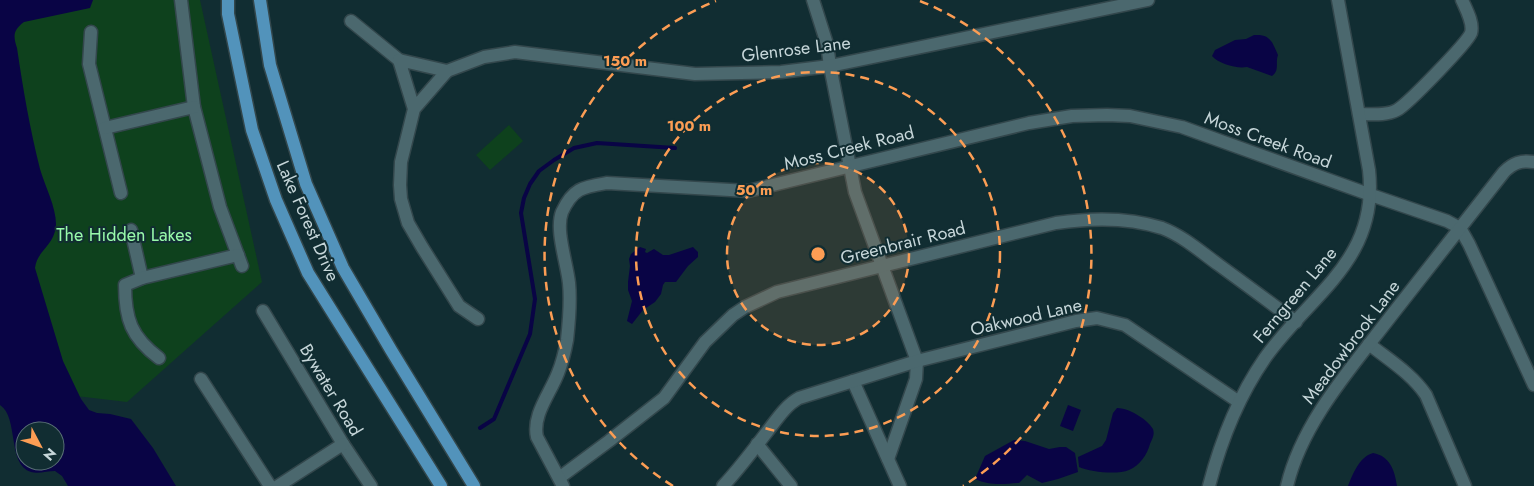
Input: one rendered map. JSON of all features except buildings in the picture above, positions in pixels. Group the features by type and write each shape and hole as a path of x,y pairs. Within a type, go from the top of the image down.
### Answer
{"main road":[{"name":"Lake Forest Drive","path":"228,0 228,14 252,130 276,200 308,273 441,486"},
{"name":"Lake Forest Drive","path":"260,0 270,65 306,184 343,268 474,486"}],"street":[{"path":"159,358 140,341 128,320 125,285 142,278 240,260 220,207 194,107 181,0"},
{"path":"813,0 827,44 856,192 917,361 916,379 888,459"},
{"name":"Glenrose Lane","path":"478,319 458,306 408,223 400,185 401,162 414,109 447,71 484,57 514,52 695,74 781,72 830,66 1148,0"},
{"name":"Ferngreen Lane","path":"1209,486 1227,428 1239,402 1278,341 1338,275 1358,245 1366,221 1371,195 1370,170 1338,0"},
{"path":"1359,114 1378,114 1397,110 1410,100 1464,44 1471,32 1471,24 1462,0"},
{"path":"351,21 398,60 447,71"},
{"path":"91,32 89,64 121,193"},
{"path":"398,60 414,109"},
{"path":"105,128 194,107"},
{"name":"Moss Creek Road","path":"561,482 535,430 540,412 558,373 567,342 570,300 569,281 560,226 562,214 569,199 576,191 585,186 607,183 748,191 1029,123 1072,116 1130,116 1182,127 1371,195"},
{"name":"Meadowbrook Lane","path":"1287,486 1299,450 1321,409 1369,344 1504,172 1511,165 1526,161 1534,162"},
{"path":"1371,195 1447,221 1460,228 1534,385"},
{"name":"Greenbrair Road","path":"561,482 664,398 705,342 733,314 745,307 777,292 1056,223 1080,219 1142,223 1163,229 1187,241 1296,322"},
{"path":"130,230 142,278"},
{"name":"Bywater Road","path":"263,311 343,444 371,486"},
{"name":"Oakwood Lane","path":"723,486 793,401 799,398 917,361 1076,320 1097,318 1113,321 1132,328 1239,402"},
{"path":"1369,344 1420,386 1426,395 1465,486"},
{"path":"201,379 270,486"},
{"path":"853,381 900,486"},
{"path":"278,486 343,444"},
{"path":"757,444 791,486"}],"green space":[{"name":"The Hidden Lakes","path":"0,0 200,0 262,282 127,402 0,387"},
{"path":"509,125 523,141 490,170 476,155"}],"shaded area":[{"path":"0,0 93,0 90,8 24,22 15,34 33,139 40,169 56,217 53,238 36,262 35,268 63,361 81,399 89,410 131,419 153,448 176,486 68,486 62,476 55,471 65,471 65,421 15,421 15,447 6,411 0,405"},
{"path":"1254,35 1270,39 1276,50 1278,55 1277,69 1272,76 1247,67 1228,65 1212,56 1215,50 1235,40 1246,39"},
{"path":"640,247 646,249 645,252 647,253 654,249 663,255 669,255 693,247 698,252 698,257 688,266 676,282 665,282 661,294 655,302 643,310 632,324 627,321 632,301 628,290 629,259 631,254"},
{"path":"1068,405 1081,410 1073,431 1060,426"},
{"path":"1117,408 1126,409 1137,415 1153,429 1153,437 1145,456 1140,462 1124,472 1104,472 1079,467 1078,457 1102,446 1106,440 1113,413"},
{"path":"1014,440 1025,441 1049,449 1066,447 1075,453 1078,472 1042,483 1027,475 1019,483 991,484 975,479 985,456"},
{"path":"1373,453 1384,457 1391,465 1397,486 1348,486 1360,462"},
{"path":"29,471 55,471 40,473"}],"waterway":[{"path":"480,428 494,419 530,334 535,299 521,213 524,198 530,184 539,171 574,148 597,143 675,148"}]}
